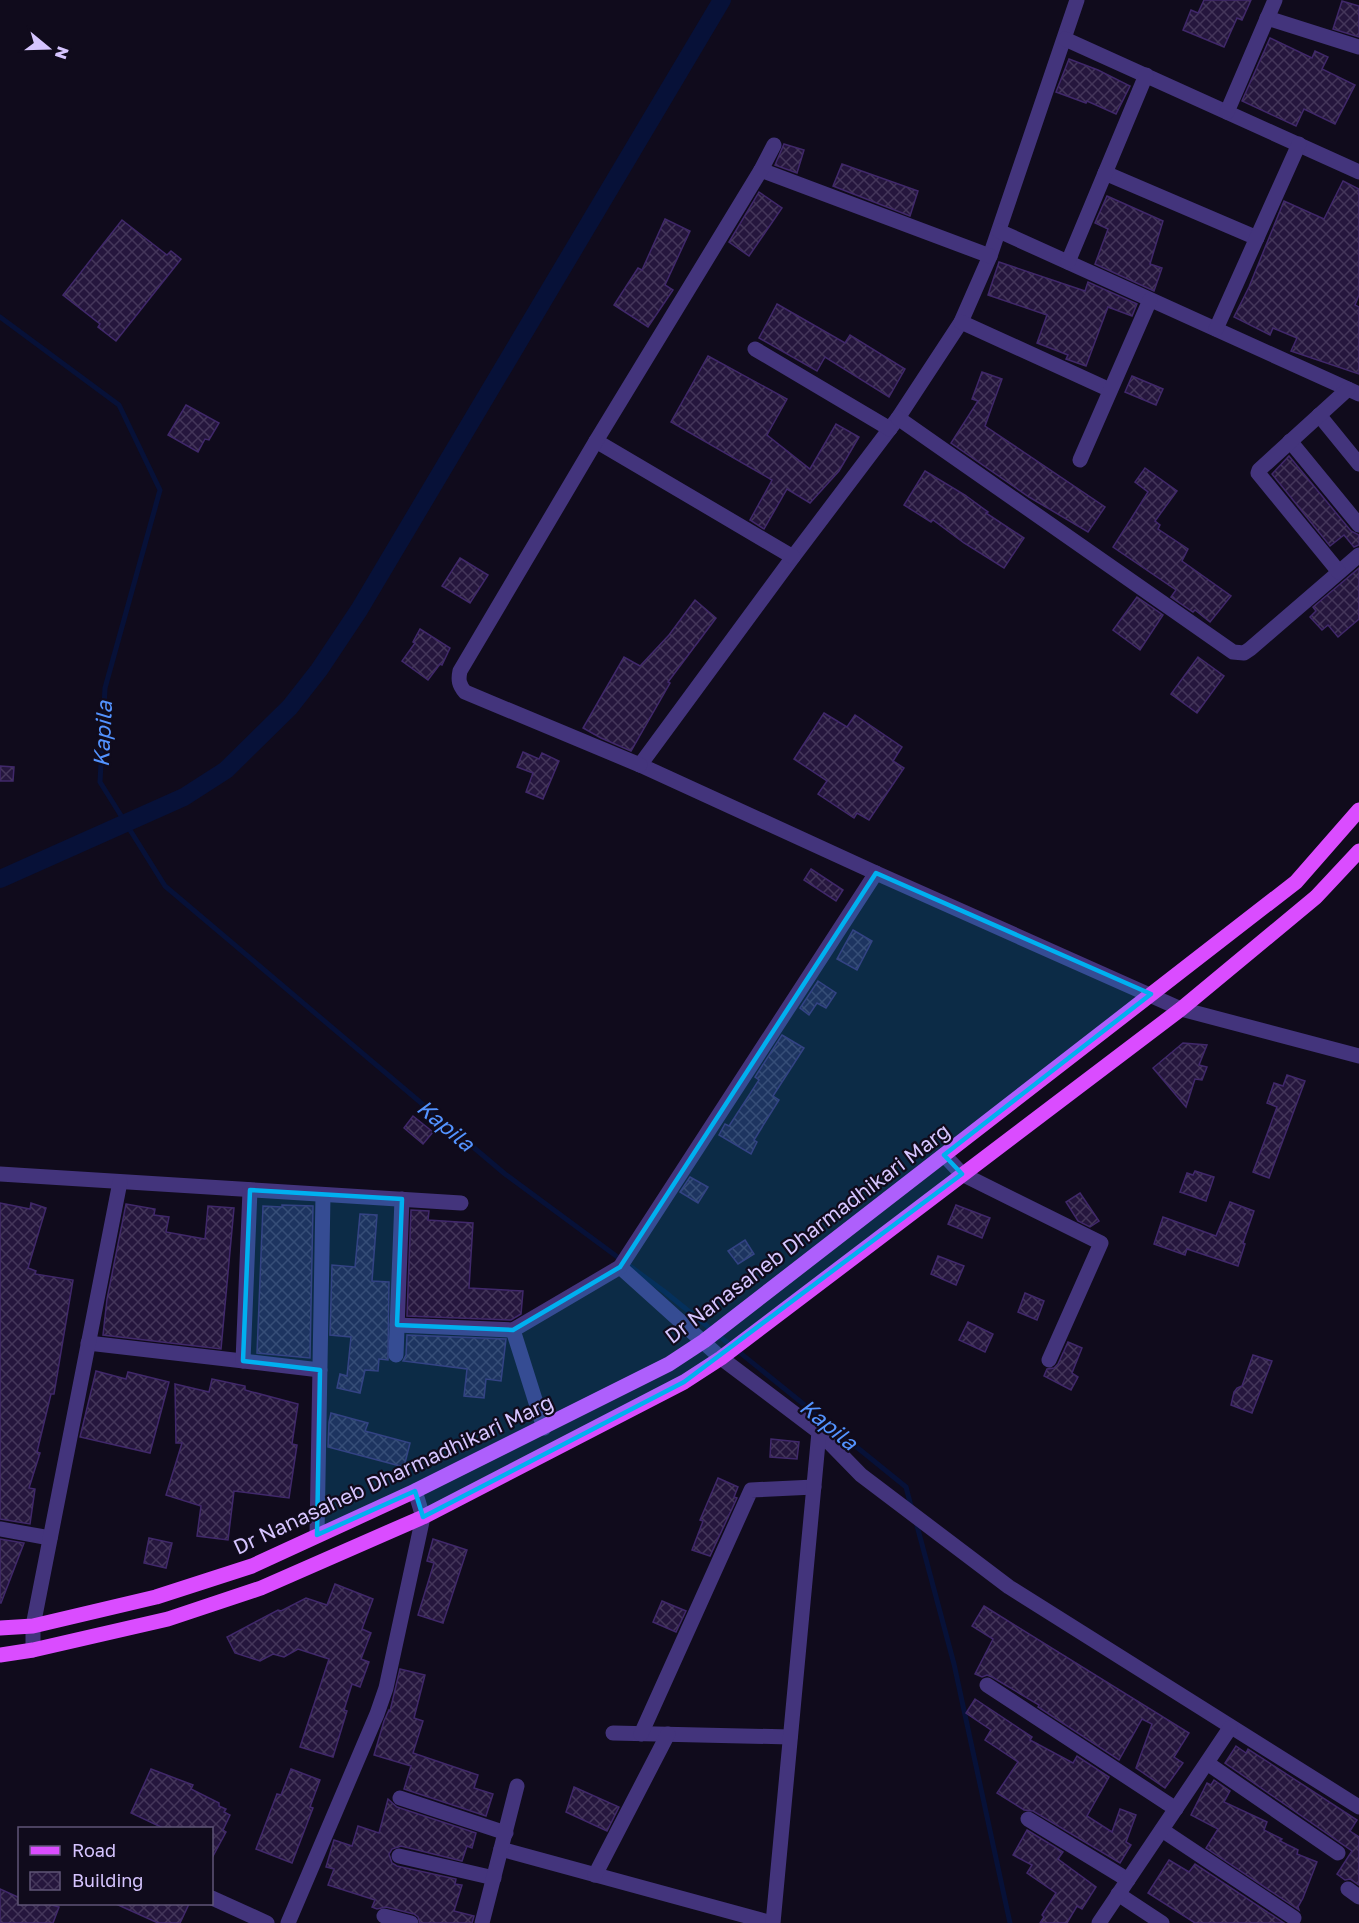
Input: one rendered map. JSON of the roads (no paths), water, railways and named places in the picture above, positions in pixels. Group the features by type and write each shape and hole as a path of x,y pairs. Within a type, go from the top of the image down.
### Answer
{"main road":[{"name":"Dr Nanasaheb Dharmadhikari Marg","path":"0,1628 33,1626 156,1597 252,1566 415,1491 669,1364 704,1341 1296,882 1359,810"},
{"path":"0,1655 33,1650 168,1619 261,1588 423,1517 684,1382 721,1358 1181,1009 1316,897 1359,851"}],"street":[{"path":"640,765 894,424 961,322 990,256 1077,0"},
{"path":"1227,112 1275,0"},
{"path":"1267,18 1359,47"},
{"path":"1065,39 1359,172"},
{"path":"1068,262 1146,75"},
{"path":"1216,329 1299,144"},
{"path":"774,145 460,671 459,682 465,692 640,765 1181,1009 1359,1056"},
{"path":"761,170 990,256"},
{"path":"1106,173 1257,238"},
{"path":"999,231 1353,391"},
{"path":"1080,460 1150,300"},
{"path":"961,322 1110,390"},
{"path":"755,350 894,424 1233,652 1244,653 1250,650 1359,555"},
{"path":"1339,572 1258,473 1319,415 1353,391"},
{"path":"1319,415 1359,464"},
{"path":"596,441 793,557"},
{"path":"1290,441 1359,525"},
{"path":"397,1325 513,1330 620,1267 876,873"},
{"path":"944,1155 962,1174 1101,1243 1049,1360"},
{"path":"0,1174 461,1203"},
{"path":"33,1650 33,1626 120,1182"},
{"path":"243,1361 250,1190"},
{"path":"317,1535 323,1195"},
{"path":"396,1355 402,1199"},
{"path":"620,1267 721,1358 819,1432 861,1475 1009,1587 1359,1807"},
{"path":"513,1330 544,1428"},
{"path":"88,1343 320,1371"},
{"path":"501,1849 772,1923 819,1432"},
{"path":"641,1734 751,1490 814,1487"},
{"path":"288,1923 386,1688 423,1517 415,1491"},
{"path":"0,1529 50,1538"},
{"path":"987,1685 1176,1809"},
{"path":"1099,1923 1230,1728"},
{"path":"613,1733 790,1737"},
{"path":"595,1875 668,1734"},
{"path":"1206,1763 1338,1853"},
{"path":"482,1923 517,1786"},
{"path":"400,1798 506,1833"},
{"path":"1028,1819 1128,1880"},
{"path":"1162,1830 1294,1918"},
{"path":"399,1856 494,1878"},
{"path":"1118,1894 1162,1923"},
{"path":"213,1898 267,1923"},
{"path":"384,1916 411,1923"}],"waterway":[{"path":"0,879 184,797 226,770 290,707 319,670 359,610 722,0"},
{"name":"Kapila","path":"0,317 119,405 160,490 105,688 100,782 165,886 505,1174 665,1292 906,1487 912,1510"},
{"name":"Kapila","path":"916,1522 954,1664 1010,1923"}]}
